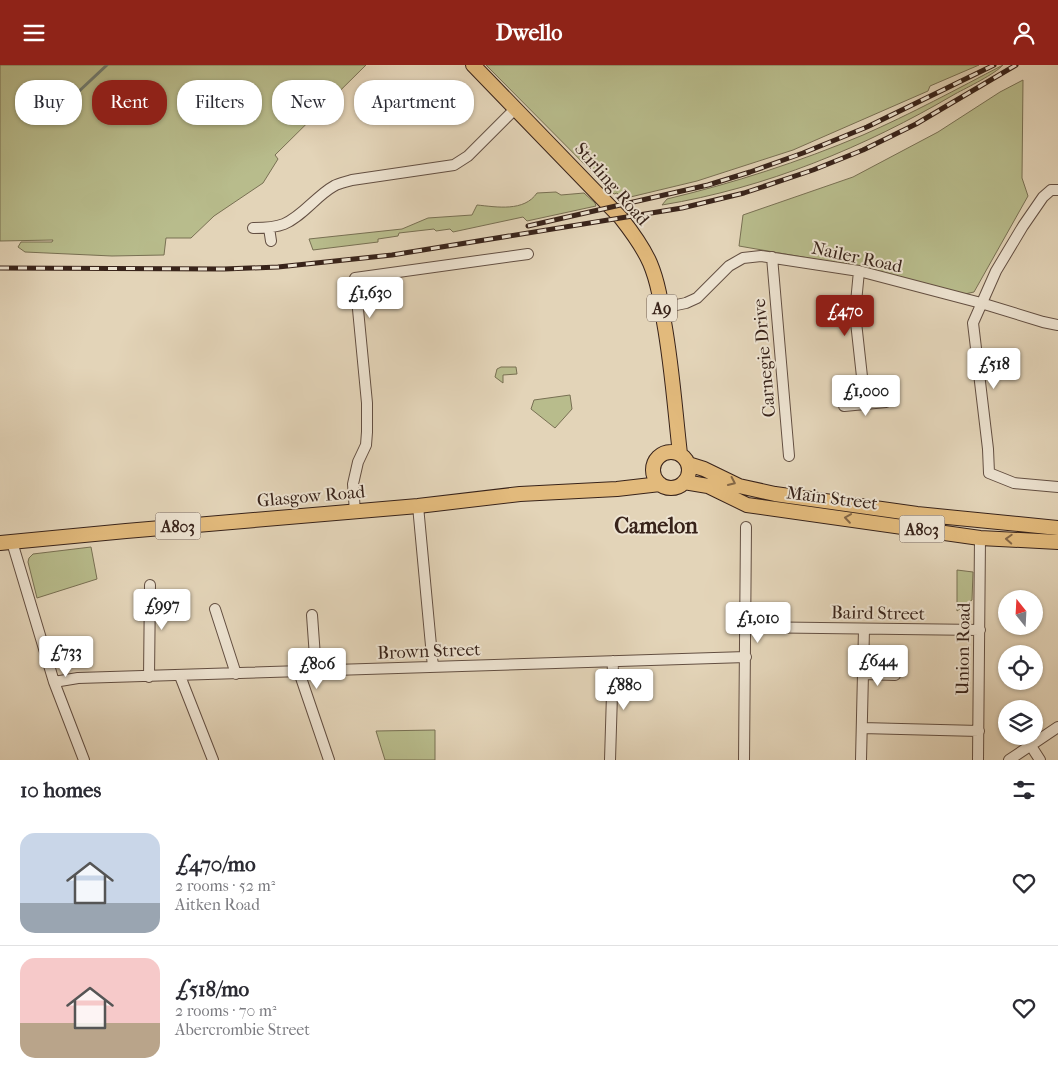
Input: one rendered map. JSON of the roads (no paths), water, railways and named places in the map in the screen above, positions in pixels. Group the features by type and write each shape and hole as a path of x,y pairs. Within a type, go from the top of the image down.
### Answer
{"main road":[{"name":"Stirling Road","path":"472,65 622,218 650,262 659,287 674,389 676,418 684,459"},
{"name":"Stirling Road","path":"658,460 676,418"},
{"path":"625,487 658,460 668,453 684,459 688,473 684,482 675,487 665,487 660,484 654,476 658,460"},
{"name":"Main Street","path":"684,459 739,486 775,493 955,519 1058,528"},
{"name":"Main Street","path":"684,482 708,485 747,505 980,537 1058,542"},
{"name":"Glasgow Road","path":"6,543 520,495 660,484"},
{"name":"Main Street","path":"955,519 974,526 980,537"}],"street":[{"path":"253,228 269,228 284,224 329,190 342,183 454,165 468,156 516,108"},
{"path":"1058,190 1051,190 1043,197 1023,226 996,271 973,323 988,449 989,473 1014,483 1058,487"},
{"path":"269,228 271,241"},
{"path":"355,511 353,484 358,463 366,445 367,432 367,403 355,278 528,254"},
{"name":"Nailer Road","path":"662,308 686,303 697,298 730,266 743,258 761,256 859,271 1058,325"},
{"name":"Carnegie Drive","path":"772,257 789,456"},
{"path":"859,271 855,313 865,404"},
{"path":"844,406 886,402"},
{"path":"418,506 434,667"},
{"path":"744,760 746,527"},
{"name":"Union Road","path":"978,760 980,537"},
{"path":"6,543 54,682 84,760"},
{"path":"149,677 150,585"},
{"path":"215,609 236,674"},
{"path":"312,615 316,671"},
{"name":"Baird Street","path":"745,627 980,630"},
{"path":"861,760 864,629"},
{"name":"Brown Street","path":"54,682 78,678 746,657"},
{"path":"610,760 614,661"},
{"path":"298,672 329,760"},
{"path":"863,674 894,675"},
{"path":"180,676 213,760"},
{"path":"1009,760 1058,727"},
{"path":"862,728 979,731"},
{"path":"1031,746 1040,760"}],"waterway":[{"path":"82,88 107,65"}],"railway":[{"path":"528,226 708,185 750,172 867,127 994,65"},
{"path":"0,268 224,269 278,267 392,255 682,208 744,193 813,170 863,150 916,124 1016,65"}],"district":[{"name":"Camelon","path":"656,525"}]}
